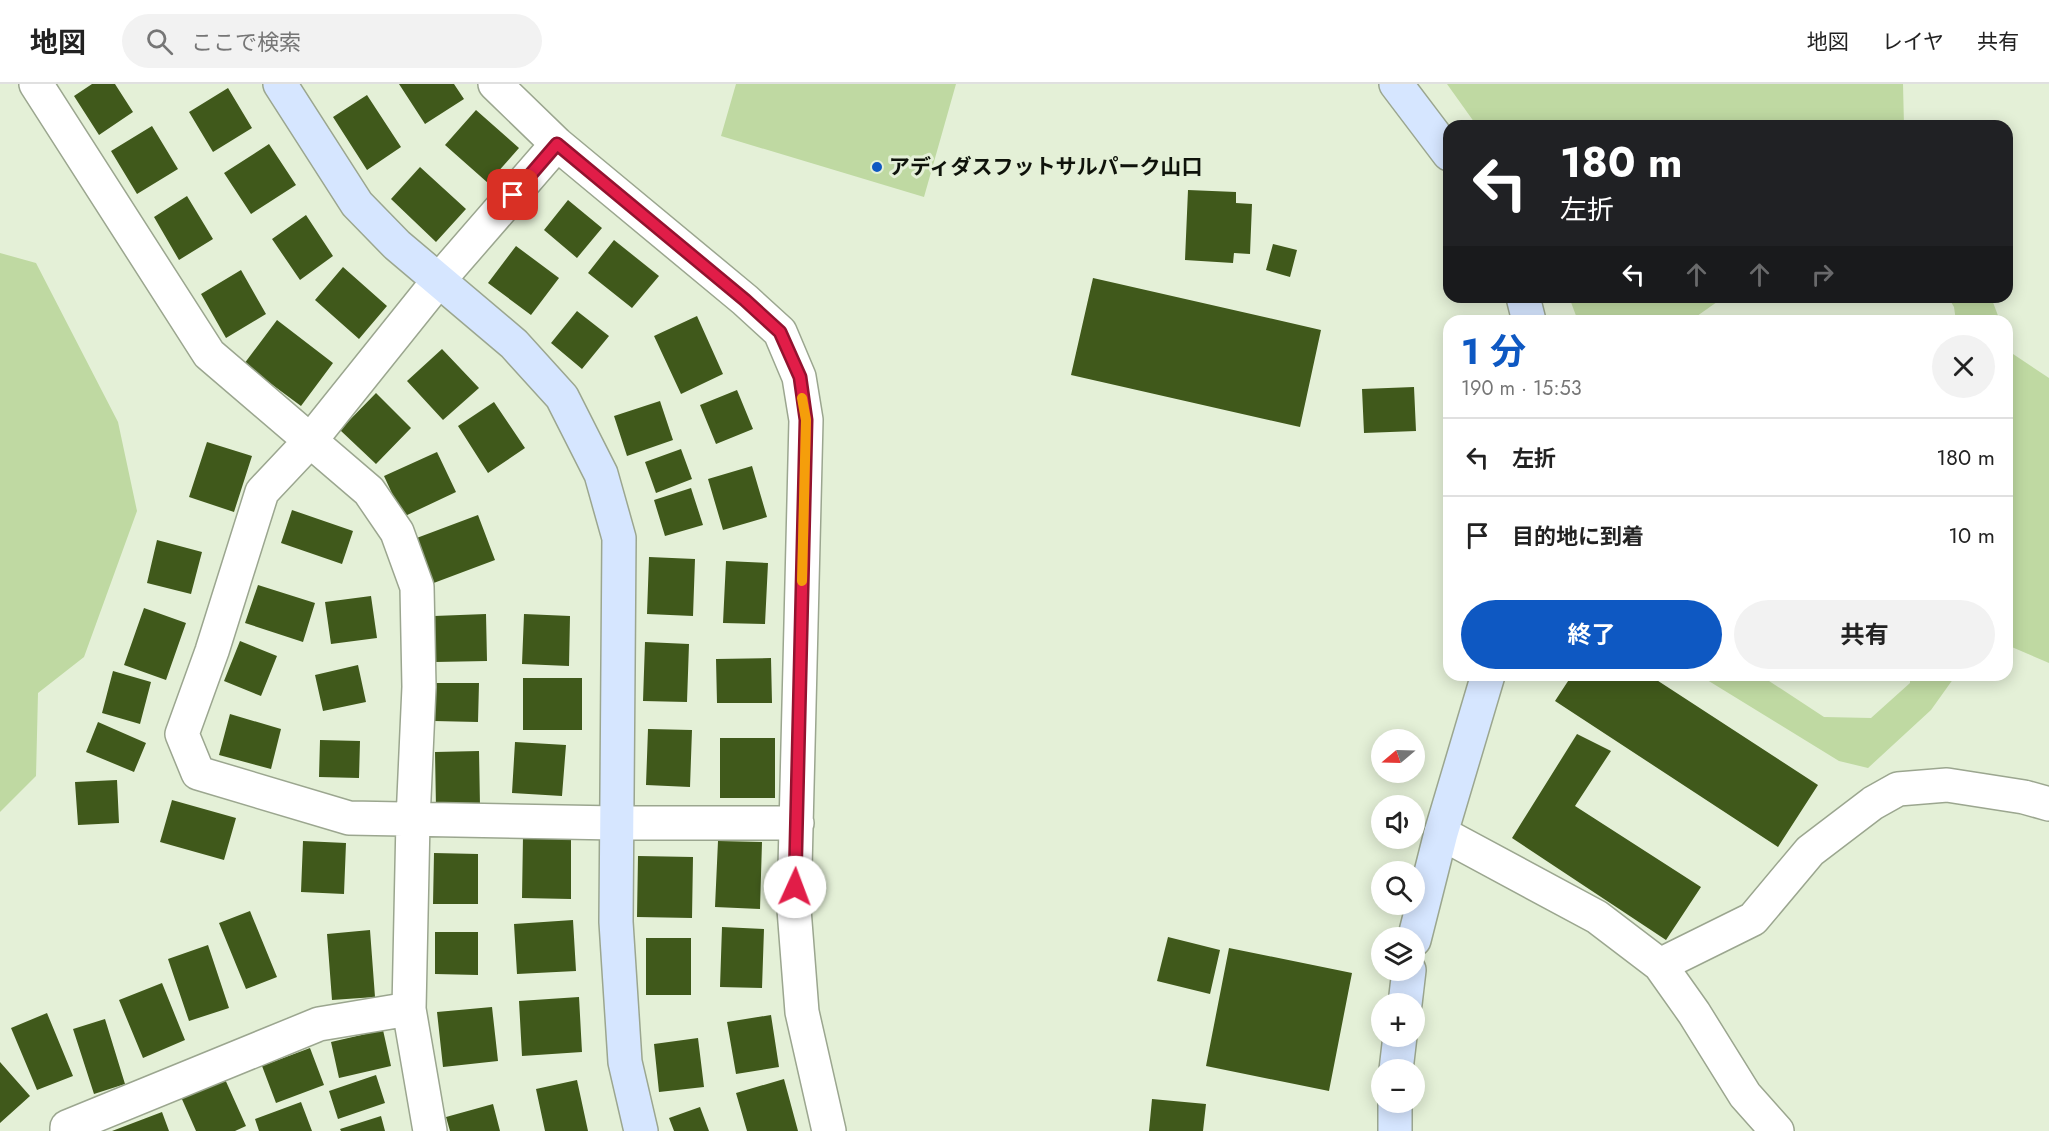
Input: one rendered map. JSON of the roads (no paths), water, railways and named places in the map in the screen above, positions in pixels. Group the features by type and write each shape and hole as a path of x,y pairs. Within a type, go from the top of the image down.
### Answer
{"street":[{"path":"36,84 209,354 369,491 397,532 417,587 419,687 413,820 409,1008 430,1131"},
{"path":"280,84 357,204 397,245 514,344 562,397 601,474 619,538 616,922 625,1062 641,1131"},
{"path":"495,84 557,144 745,300 780,332 800,377 806,420 794,909 802,1012 829,1131"},
{"path":"1396,84 1443,146"},
{"path":"557,144 439,280 310,441 262,492 212,651 182,734 198,773 349,818 616,823 797,823"},
{"path":"1417,927 1441,833 1486,681"},
{"path":"1660,965 1753,920 1809,851 1872,803 1898,789 1947,785 2024,797 2049,804"},
{"path":"1441,833 1597,916 1660,965 1694,1013 1745,1095 1777,1131"},
{"path":"67,1131 68,1127 319,1024 409,1008"},
{"path":"1395,1113 1395,1131"}],"place":[{"name":"アディダスフットサルパーク山口","path":"877,167"}]}
